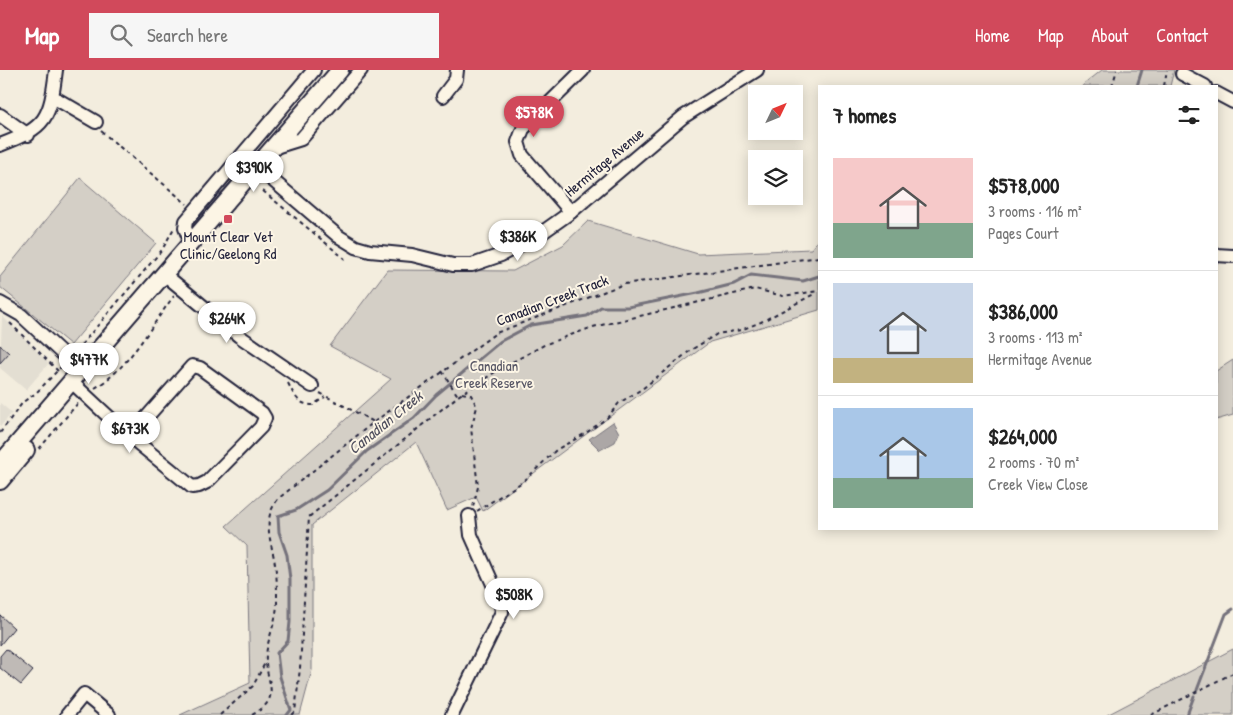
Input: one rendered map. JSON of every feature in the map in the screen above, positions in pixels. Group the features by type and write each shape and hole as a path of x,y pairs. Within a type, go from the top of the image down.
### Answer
{"main road":[{"path":"0,481 80,382 145,296 340,70"},
{"path":"0,464 80,382"}],"street":[{"path":"0,145 28,135 44,120 53,97 56,70"},
{"path":"191,243 185,224 314,70"},
{"path":"272,148 298,141 361,70"},
{"path":"443,96 456,79 457,70"},
{"path":"571,212 522,155 518,142 524,129 583,70"},
{"name":"Hermitage Avenue","path":"256,166 338,236 352,245 370,251 412,255 453,266 477,264 501,255 535,237 571,212 683,117 757,70"},
{"path":"1182,77 1202,85"},
{"path":"1218,94 1233,102"},
{"path":"53,97 96,122"},
{"path":"0,115 28,135"},
{"path":"203,201 196,215 205,226"},
{"path":"1218,254 1233,256"},
{"path":"164,274 240,336 312,386"},
{"path":"0,303 15,310 69,359 80,382 130,436 187,485 197,487 206,483 260,427 265,419 262,413 200,368 192,366 130,436"},
{"path":"452,715 502,612 500,600 471,536 472,511"},
{"path":"68,715 84,694 109,715"}],"path":[{"path":"1112,85 1117,70"},
{"path":"1164,85 1167,70"},
{"path":"96,122 102,131 189,205 184,211"},
{"path":"263,191 344,260"},
{"path":"0,433 23,402 36,393 69,359 162,250 176,224"},
{"name":"Canadian Creek Track","path":"252,715 266,706 270,699 271,691 266,661 277,602 275,565 267,527 268,515 272,506 374,422 496,333 624,284 818,257"},
{"path":"292,715 295,712 300,668 309,517 458,396 546,344 593,327 755,289 783,296 818,292"},
{"path":"472,511 524,481 556,450 586,433 607,418 619,403 642,389 691,350 717,334 741,330 761,322 818,292"},
{"path":"38,451 80,382 108,380 146,336 175,295"},
{"path":"9,322 58,371"},
{"path":"442,371 458,396"},
{"path":"287,381 297,399 302,403 313,405 325,396"},
{"path":"312,386 325,396 374,422"},
{"path":"462,393 471,395 477,408 471,428 478,486 472,511"},
{"path":"220,715 253,686 266,661"},
{"path":"1151,715 1233,673"}],"shaded area":[{"path":"2,316 49,363 26,390 0,368"},
{"path":"0,403 12,413 0,427"},
{"path":"613,422 619,433 615,442 600,450 589,439"}],"green space":[{"path":"1102,70 1174,70 1170,85 1083,85"},
{"path":"80,178 156,243 71,345 0,287 0,277"},
{"name":"Canadian Creek Reserve","path":"588,221 698,254 811,249 818,240 818,310 710,342 483,511 476,497 447,510 416,442 312,525 312,670 300,715 180,715 250,683 247,546 226,526 391,379 330,346 387,270 513,271 563,245"},
{"path":"1233,360 1233,415 1218,419 1218,370"},
{"path":"1233,649 1233,715 1107,715"}],"building":[{"path":"0,345 9,353 0,363"},
{"path":"0,615 14,628 0,645"},
{"path":"6,649 33,671 21,685 0,668 0,656"}],"waterway":[{"name":"Canadian Creek","path":"1137,85 1142,70"},
{"name":"Canadian Creek","path":"287,715 291,710 280,677 277,653 288,641 290,579 287,555 279,532 278,516 296,510 327,490 367,451 414,418 436,395 501,341 531,325 587,316 601,307 628,307 698,293 734,284 751,275 803,281 818,276"},
{"path":"1197,690 1226,614 1233,609"},
{"path":"1187,715 1194,696"}],"place":[{"name":"Mount Clear Vet Clinic/Geelong Rd","path":"228,219"}]}
